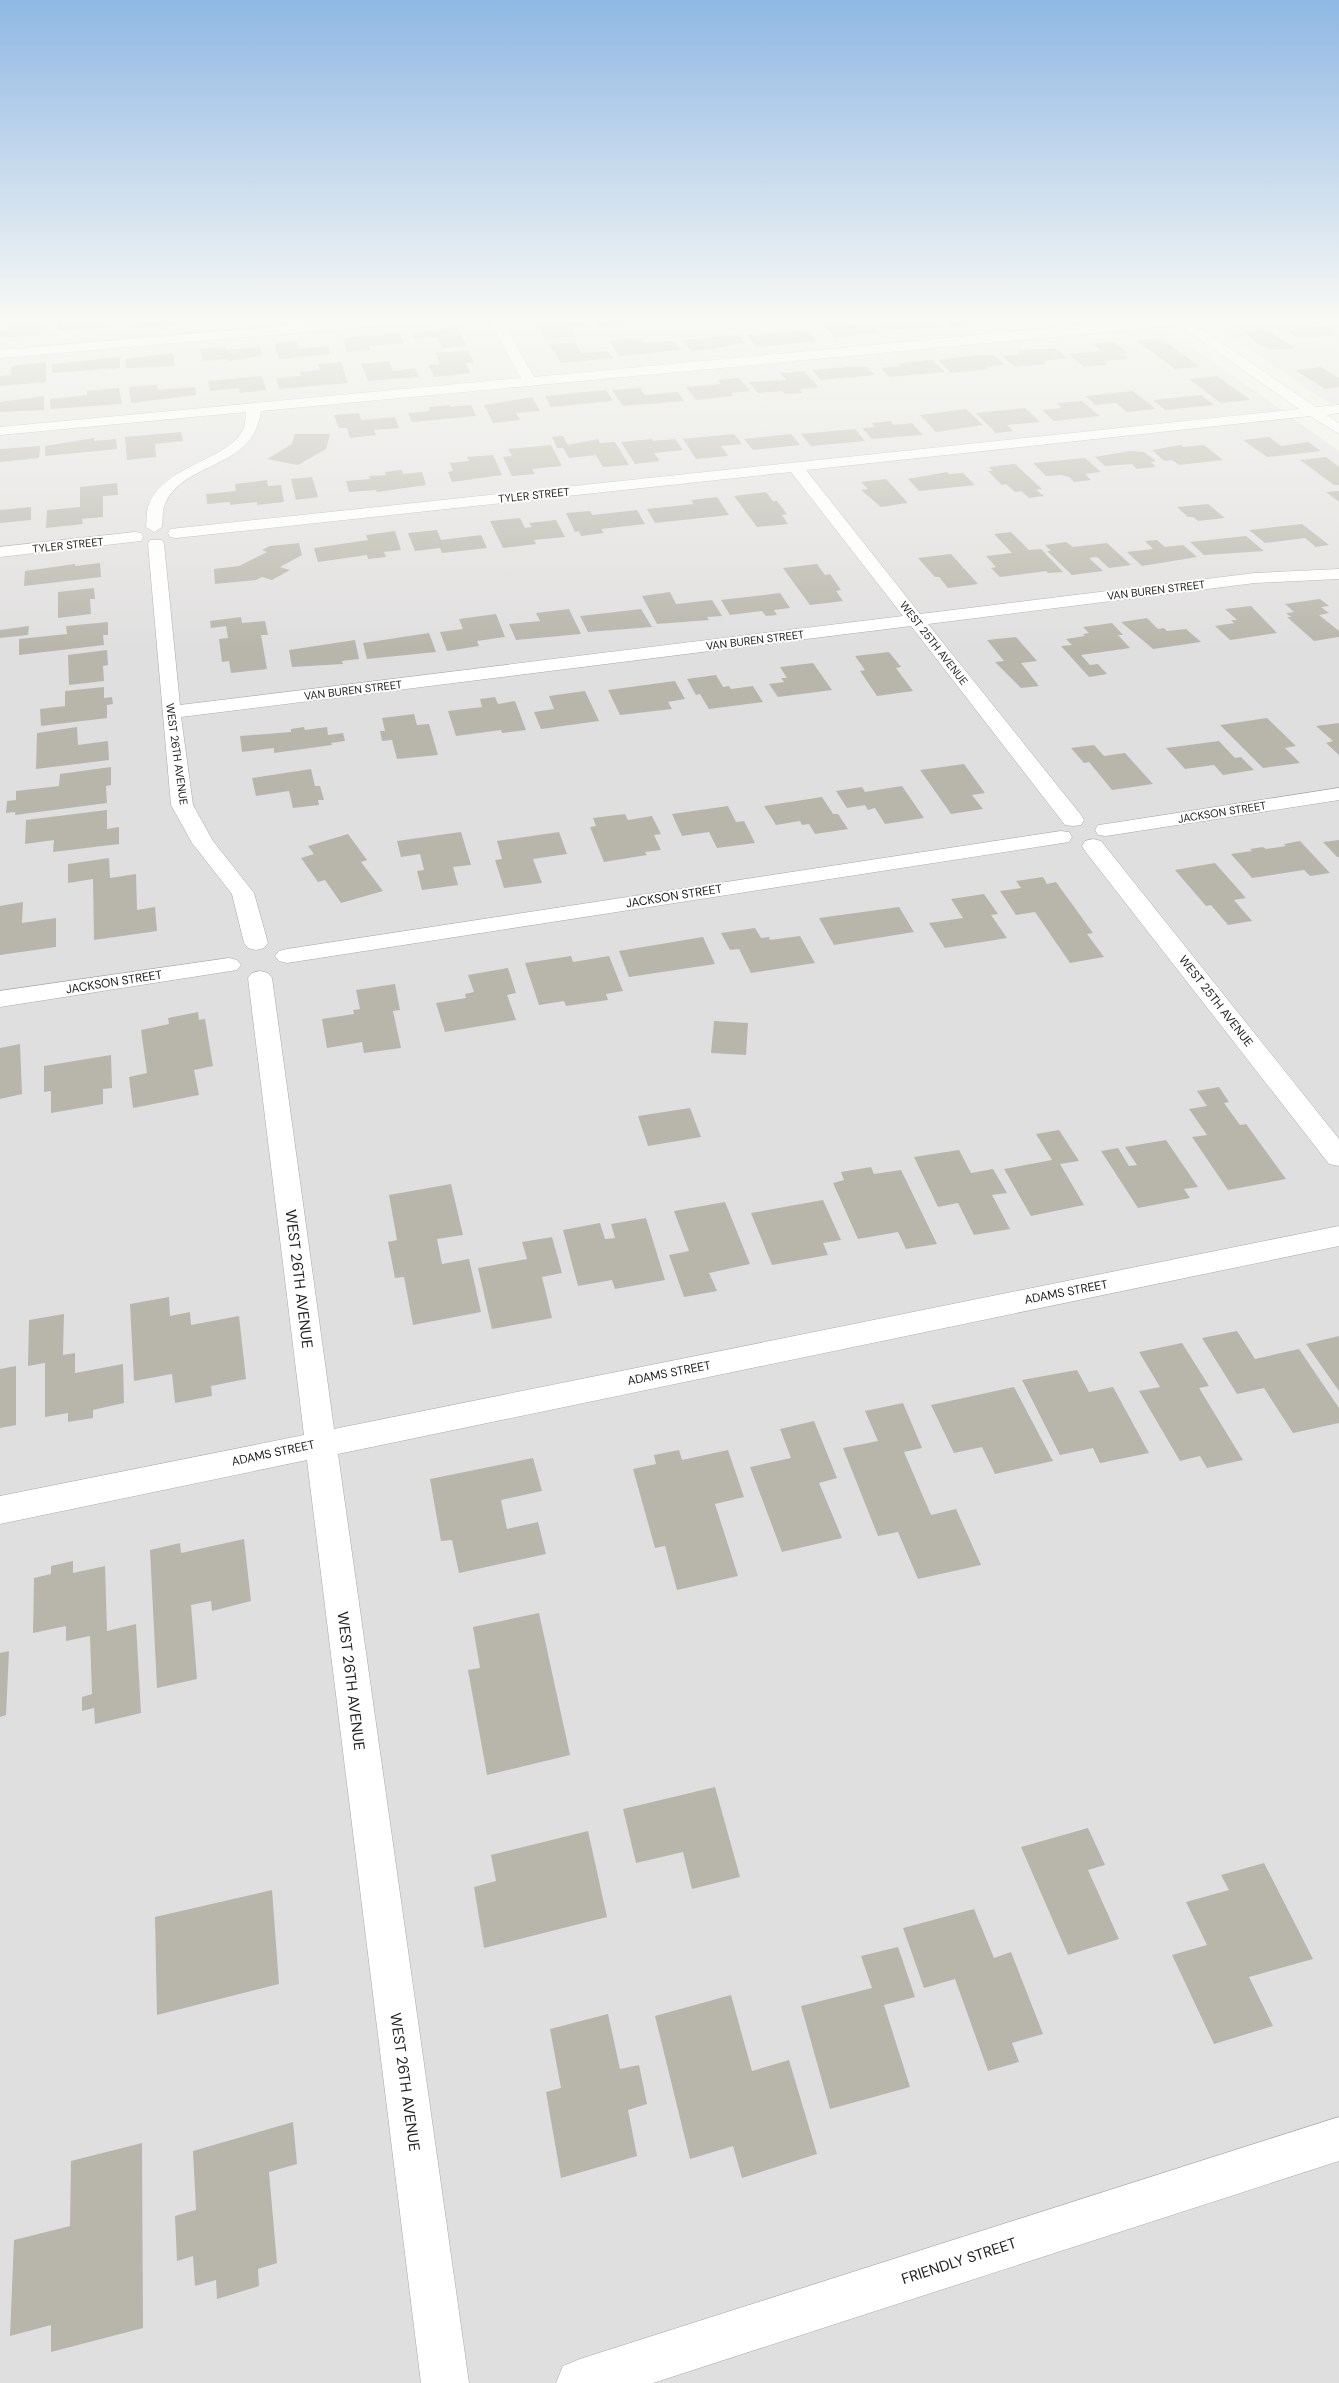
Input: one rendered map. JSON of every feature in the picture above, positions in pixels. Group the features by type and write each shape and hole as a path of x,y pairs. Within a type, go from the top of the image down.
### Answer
{"street":[{"path":"0,431 31,428"},
{"name":"WEST 26TH AVENUE","path":"251,428 244,439 232,449 180,478 167,490 158,503 155,536 170,712 182,805 203,843 243,893 256,943"},
{"name":"TYLER STREET","path":"0,552 136,537 142,530 171,540 176,533 1160,428"},
{"name":"WEST 25TH AVENUE","path":"795,467 916,620 1067,828"},
{"name":"VAN BUREN STREET","path":"170,712 1255,578 1339,574"},
{"name":"JACKSON STREET","path":"287,956 1067,828 1093,822 1100,838 1339,794"},
{"name":"WEST 25TH AVENUE","path":"1100,838 1339,1157"},
{"path":"256,943 279,946 287,956 285,964 279,970 260,978 238,976 228,965 230,957 236,950 256,943"},
{"name":"JACKSON STREET","path":"0,999 228,965"},
{"name":"WEST 26TH AVENUE","path":"260,978 320,1444 446,2383"},
{"name":"ADAMS STREET","path":"0,1510 1339,1236"},
{"name":"FRIENDLY STREET","path":"580,2383 1339,2139"}],"shaded area":[{"path":"0,428 1307,428 1339,451 1339,2383 0,2383"}],"building":[{"path":"347,428 396,428 374,430 376,435 350,438"},
{"path":"862,428 917,428 923,435 872,439"},
{"path":"932,428 961,428 936,432"},
{"path":"991,428 1010,428 1013,431 996,433"},
{"path":"855,429 865,441 811,446 801,434"},
{"path":"181,432 183,441 155,444 156,457 127,460 125,437"},
{"path":"295,434 330,434 326,449 298,465 267,459 292,444"},
{"path":"734,434 742,444 721,446 728,456 696,459 683,439"},
{"path":"791,434 800,445 753,450 744,439"},
{"path":"563,436 568,445 598,439 600,443 615,442 629,465 603,467 596,455 569,458 563,448 557,448 552,437"},
{"path":"1269,437 1281,446 1308,442 1321,451 1267,457 1243,440"},
{"path":"94,438 94,441 116,439 117,449 45,456 45,446"},
{"path":"652,439 653,441 675,439 683,450 654,453 660,461 635,464 621,442"},
{"path":"551,445 562,466 532,469 535,474 512,476 503,457 512,456 508,449"},
{"path":"1181,445 1183,447 1204,445 1223,460 1179,465 1172,460 1164,461 1152,450"},
{"path":"40,446 39,458 0,462 0,449"},
{"path":"1130,451 1144,452 1156,461 1151,462 1156,467 1137,469 1132,464 1105,466 1095,457"},
{"path":"493,455 502,475 452,482 448,472 453,471 450,463 469,461 467,457"},
{"path":"1326,457 1339,467 1339,485 1334,485 1300,460"},
{"path":"1085,458 1101,472 1085,474 1091,480 1074,482 1069,477 1062,475 1046,476 1033,463"},
{"path":"1015,464 1042,489 1036,490 1044,496 1029,498 1021,491 1015,492 1006,484 1002,485 988,471 993,471 989,467"},
{"path":"402,470 403,474 422,472 426,485 377,492 376,490 349,492 346,481 370,479 369,476 386,475 385,472"},
{"path":"947,472 949,474 963,473 975,485 919,491 908,479"},
{"path":"312,477 318,497 296,500 291,479"},
{"path":"886,479 908,503 881,507 861,490 868,489 861,482"},
{"path":"267,480 268,486 281,485 284,502 257,505 257,502 230,505 230,502 207,504 206,494 236,491 235,484"},
{"path":"117,483 118,495 103,496 103,517 82,519 83,524 46,528 47,510 80,507 80,487"},
{"path":"1339,491 1339,502 1326,492"},
{"path":"766,492 773,501 777,501 787,514 782,515 788,524 757,527 734,496"},
{"path":"717,497 729,515 655,523 647,509 694,504 691,500"},
{"path":"1208,504 1225,518 1198,521 1193,517 1188,517 1177,507"},
{"path":"31,507 31,520 0,523 0,510"},
{"path":"637,510 645,524 601,529 604,533 581,536 579,531 575,532 566,513 590,511 592,515"},
{"path":"520,518 525,528 532,527 529,523 556,520 565,537 534,540 536,544 503,548 490,521"},
{"path":"1302,524 1329,545 1316,547 1305,538 1265,543 1249,530"},
{"path":"437,530 441,540 481,535 487,548 442,553 440,548 415,551 408,533"},
{"path":"395,531 401,550 384,552 386,557 368,559 367,555 318,562 314,548 368,540 366,535"},
{"path":"1011,532 1029,550 1041,549 1063,572 1048,573 1046,571 1000,577 991,568 996,567 986,556 1012,553 994,534"},
{"path":"1246,536 1264,551 1204,555 1190,542"},
{"path":"1157,540 1165,547 1183,545 1197,557 1142,566 1127,552 1153,549 1145,541"},
{"path":"1066,542 1073,547 1107,543 1131,565 1109,568 1097,557 1089,558 1103,571 1072,575 1047,551 1051,551 1045,545"},
{"path":"299,543 302,555 280,567 290,570 272,580 262,577 256,580 215,584 214,569 239,566 267,552 262,550 270,546"},
{"path":"951,554 978,584 948,588 918,558"},
{"path":"100,563 101,577 24,586 25,571 75,564 75,566"},
{"path":"817,564 825,575 830,574 841,590 836,591 843,601 810,605 783,568"},
{"path":"94,588 95,599 90,599 91,614 58,618 58,592"},
{"path":"670,592 676,604 712,600 722,616 707,617 709,620 657,624 642,596"},
{"path":"780,593 790,608 774,610 777,615 766,616 762,611 730,615 721,600"},
{"path":"1320,599 1329,606 1321,607 1329,613 1319,615 1339,631 1339,637 1314,641 1287,617 1291,617 1286,613 1294,612 1285,604"},
{"path":"1251,606 1277,633 1230,640 1215,626 1234,623 1231,620 1237,620 1225,609"},
{"path":"569,609 581,634 516,640 509,624 540,621 536,613"},
{"path":"641,609 652,627 588,632 580,616"},
{"path":"496,614 505,637 477,641 479,646 447,651 440,632 463,629 459,619"},
{"path":"241,617 242,623 265,621 268,635 261,635 267,669 231,673 229,661 222,662 219,639 228,638 226,626 211,628 210,621"},
{"path":"1147,618 1158,629 1164,628 1167,631 1186,629 1201,642 1153,649 1121,622"},
{"path":"108,622 108,635 103,635 104,645 19,655 19,639 67,634 66,626"},
{"path":"1112,623 1123,635 1118,635 1130,648 1081,655 1090,665 1098,664 1107,674 1089,677 1061,646 1072,645 1066,639 1085,636 1083,634 1089,633 1083,627"},
{"path":"29,626 28,635 0,638 0,630"},
{"path":"429,633 436,652 367,659 363,643"},
{"path":"1016,637 1037,661 1021,663 1039,686 1021,688 995,662 1004,661 987,640"},
{"path":"355,640 359,659 342,661 343,664 292,667 289,650"},
{"path":"107,650 108,665 103,666 104,681 69,685 68,655"},
{"path":"889,652 901,667 896,668 913,691 877,696 860,671 865,670 855,656"},
{"path":"813,663 832,690 778,697 769,684 784,682 781,678 787,678 780,667"},
{"path":"716,675 723,687 729,686 731,689 753,686 763,702 709,709 700,694 696,695 687,679"},
{"path":"675,681 685,699 668,702 672,709 620,715 608,690"},
{"path":"104,687 104,698 112,697 113,704 107,705 107,718 41,726 40,709 65,706 65,691"},
{"path":"585,691 599,721 541,729 534,712 554,709 549,696"},
{"path":"495,697 498,704 515,701 526,730 502,733 501,730 456,736 448,711 482,707 480,699"},
{"path":"414,714 417,725 429,724 438,755 397,759 392,740 382,741 380,731 385,731 382,718"},
{"path":"1267,718 1296,746 1285,748 1300,763 1263,768 1220,725"},
{"path":"1339,723 1339,755 1326,743 1333,741 1316,726"},
{"path":"77,727 78,745 108,741 109,760 36,769 37,733"},
{"path":"304,727 305,730 327,727 328,735 343,733 345,741 331,743 332,745 274,753 274,748 242,752 240,736 291,732 291,729"},
{"path":"1219,741 1235,758 1241,757 1254,770 1223,775 1214,765 1185,769 1166,748"},
{"path":"1094,745 1104,756 1125,753 1153,784 1112,790 1089,762 1084,763 1071,748"},
{"path":"964,764 985,793 972,795 983,809 951,814 920,770"},
{"path":"111,767 111,785 106,786 107,803 15,815 15,812 6,813 7,801 16,800 16,791 59,786 60,774"},
{"path":"311,769 315,786 320,786 324,800 318,800 319,805 293,808 289,791 256,796 252,778"},
{"path":"902,786 924,818 885,824 875,808 868,810 865,805 847,808 836,791 862,787 865,792"},
{"path":"822,797 833,814 838,814 848,829 815,834 809,824 802,825 800,821 776,825 764,806"},
{"path":"728,806 736,822 744,821 755,843 717,848 709,832 682,836 672,814"},
{"path":"107,810 107,829 119,827 119,844 53,852 54,840 25,844 26,820"},
{"path":"625,814 628,820 652,816 661,834 654,835 661,850 645,852 647,855 604,862 590,827 596,826 593,818"},
{"path":"461,832 471,865 453,867 458,885 422,890 417,871 424,870 420,854 401,857 397,841"},
{"path":"559,832 567,854 533,859 542,883 504,888 495,860 502,859 497,841"},
{"path":"348,834 367,860 361,862 383,891 341,903 325,880 318,882 301,858 314,854 308,846"},
{"path":"1339,840 1339,857 1337,857 1323,842"},
{"path":"1300,841 1330,873 1310,876 1304,870 1252,878 1231,854 1252,851 1250,849 1263,847 1266,849 1286,846 1284,844"},
{"path":"109,858 110,878 136,874 137,910 155,907 157,931 94,940 93,879 68,883 68,864"},
{"path":"1215,863 1246,898 1234,900 1252,921 1228,925 1211,905 1206,906 1175,870"},
{"path":"1043,877 1047,884 1056,882 1093,933 1087,934 1104,957 1070,963 1035,912 1016,915 1000,891 1021,888 1016,881"},
{"path":"984,894 998,914 991,915 1007,938 945,948 929,923 963,918 951,899"},
{"path":"23,902 22,923 56,918 56,947 0,955 0,906"},
{"path":"899,907 914,932 834,945 819,918"},
{"path":"755,928 761,938 769,937 770,940 800,936 815,963 751,973 739,949 730,950 721,933"},
{"path":"703,937 715,964 629,977 619,951"},
{"path":"571,956 573,962 609,956 623,991 606,994 608,1000 566,1006 564,1001 539,1005 525,963"},
{"path":"508,968 516,993 507,995 516,1020 445,1032 436,1003 466,998 465,994 474,992 468,975"},
{"path":"395,984 400,1010 393,1011 401,1048 364,1053 362,1042 327,1048 322,1019 354,1014 353,1010 360,1009 356,990"},
{"path":"198,1012 199,1020 205,1019 213,1066 194,1070 199,1095 133,1108 129,1077 147,1073 141,1030 169,1024 168,1018"},
{"path":"714,1021 748,1023 746,1055 711,1053"},
{"path":"20,1044 22,1094 0,1099 0,1048"},
{"path":"111,1055 112,1088 103,1089 103,1104 51,1113 51,1091 44,1092 44,1066"},
{"path":"1219,1087 1229,1102 1224,1103 1240,1125 1246,1124 1286,1179 1228,1190 1192,1137 1207,1135 1189,1109 1207,1106 1197,1091"},
{"path":"690,1108 701,1137 648,1146 638,1116"},
{"path":"1059,1130 1079,1161 1060,1164 1084,1205 1031,1216 1004,1169 1052,1160 1036,1134"},
{"path":"1166,1140 1198,1187 1184,1189 1190,1198 1138,1208 1101,1151 1118,1148 1129,1166 1137,1165 1125,1147"},
{"path":"959,1150 971,1173 993,1169 1007,1193 992,1195 1010,1229 974,1235 958,1203 938,1207 914,1157"},
{"path":"871,1167 874,1174 901,1170 937,1244 906,1249 898,1232 858,1239 833,1183 844,1180 841,1172"},
{"path":"451,1184 463,1235 437,1239 442,1264 469,1259 481,1312 413,1325 404,1277 395,1278 388,1242 397,1240 389,1195"},
{"path":"823,1200 841,1240 823,1243 828,1255 772,1265 751,1213"},
{"path":"725,1202 750,1264 709,1273 717,1291 684,1297 669,1255 689,1251 674,1211"},
{"path":"646,1218 665,1280 615,1289 612,1280 578,1286 563,1230 600,1223 605,1239 615,1238 611,1224"},
{"path":"552,1237 562,1273 542,1277 552,1318 492,1329 478,1268 527,1259 522,1242"},
{"path":"169,1297 170,1316 190,1312 191,1325 239,1316 246,1379 211,1386 212,1396 175,1403 172,1374 134,1381 130,1304"},
{"path":"64,1314 63,1355 75,1353 75,1373 123,1364 124,1403 93,1410 93,1418 68,1422 68,1413 45,1417 45,1363 28,1366 29,1320"},
{"path":"1237,1331 1255,1359 1299,1349 1339,1408 1339,1423 1293,1433 1264,1388 1237,1394 1202,1338"},
{"path":"1339,1336 1339,1391 1306,1344"},
{"path":"1182,1343 1209,1386 1199,1388 1243,1460 1207,1468 1200,1456 1180,1461 1139,1391 1160,1387 1139,1352"},
{"path":"16,1366 16,1425 0,1428 0,1369"},
{"path":"1077,1370 1089,1392 1113,1387 1149,1453 1100,1463 1093,1448 1060,1455 1022,1380"},
{"path":"1014,1387 1053,1461 995,1474 982,1447 954,1453 931,1405"},
{"path":"903,1403 922,1448 904,1452 931,1515 956,1509 981,1565 918,1579 898,1532 878,1536 843,1448 878,1441 865,1411"},
{"path":"814,1421 837,1478 819,1483 842,1538 782,1552 750,1467 791,1458 780,1429"},
{"path":"679,1450 682,1460 728,1450 744,1497 715,1504 738,1576 677,1590 665,1546 655,1548 633,1469 656,1464 654,1455"},
{"path":"533,1458 542,1491 501,1500 507,1529 538,1522 546,1554 459,1573 452,1540 441,1541 430,1479"},
{"path":"244,1539 251,1601 212,1611 211,1601 191,1605 197,1679 157,1688 150,1550 180,1543 181,1553"},
{"path":"73,1561 73,1573 105,1566 107,1631 136,1624 141,1713 95,1724 94,1708 82,1711 82,1697 92,1694 90,1636 66,1641 66,1626 33,1633 34,1578 51,1574 51,1566"},
{"path":"539,1613 570,1755 487,1775 468,1670 480,1668 473,1627"},
{"path":"9,1651 6,1715 0,1717 0,1653"},
{"path":"715,1787 740,1877 692,1889 683,1852 636,1863 623,1809"},
{"path":"1088,1828 1105,1865 1088,1870 1119,1939 1068,1955 1021,1847"},
{"path":"588,1831 607,1917 484,1948 474,1887 496,1881 491,1855"},
{"path":"1264,1863 1313,1959 1249,1977 1273,2026 1214,2044 1172,1955 1207,1945 1186,1902 1229,1890 1221,1875"},
{"path":"272,1890 279,1984 157,2015 155,1917"},
{"path":"974,1909 994,1958 1011,1952 1043,2034 1012,2043 1019,2062 988,2071 955,1979 924,1988 903,1928"},
{"path":"898,1947 915,1997 884,2005 910,2087 830,2109 801,2006 872,1988 861,1956"},
{"path":"731,1995 752,2071 789,2060 817,2154 742,2178 733,2146 690,2159 655,2016"},
{"path":"608,2014 620,2069 639,2065 647,2104 628,2110 637,2156 561,2178 546,2092 561,2088 550,2029"},
{"path":"293,2122 297,2164 269,2172 277,2263 258,2269 259,2286 217,2299 216,2280 195,2286 193,2256 177,2261 175,2216 196,2210 193,2151"},
{"path":"142,2143 143,2328 51,2352 51,2325 10,2336 14,2240 70,2226 71,2161"}]}
